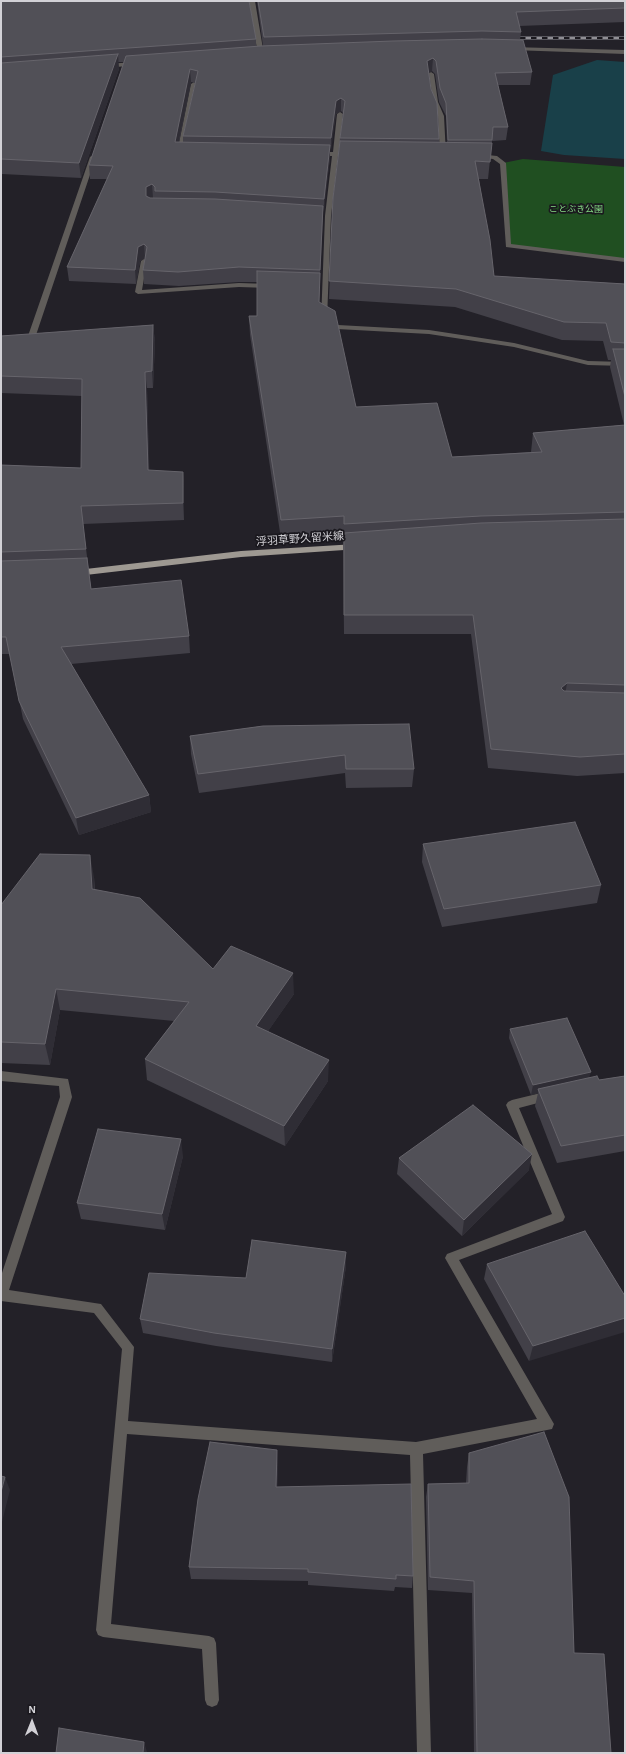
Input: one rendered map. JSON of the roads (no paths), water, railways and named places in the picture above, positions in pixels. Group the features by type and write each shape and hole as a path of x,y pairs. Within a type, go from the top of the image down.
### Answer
{"main road":[{"name":"浮羽草野久留米線","path":"65,573 241,554 368,546"}],"street":[{"path":"252,1 261,55"},
{"path":"505,48 625,52"},
{"path":"254,56 269,55"},
{"path":"101,67 147,63"},
{"path":"122,72 124,65"},
{"path":"430,74 435,102 441,116 443,155"},
{"path":"187,153 179,153 194,84"},
{"path":"340,114 321,288 323,320 337,327 429,332 514,345 588,363 625,364"},
{"path":"1,340 31,338 95,152"},
{"path":"313,154 359,154"},
{"path":"435,155 450,155"},
{"path":"473,156 495,157 503,163 508,246 625,260"},
{"path":"321,215 328,216"},
{"path":"144,261 138,292 239,285 278,286"},
{"path":"1,1076 64,1082 66,1097 1,1295 97,1308 128,1347 103,1630 209,1643 212,1700"},
{"path":"121,1427 416,1449 547,1424 451,1258 559,1217 512,1105 557,1094"},
{"path":"416,1449 424,1753"}],"water":[{"path":"597,60 625,62 625,159 564,155 541,151 553,75"}],"railway":[{"path":"509,38 625,38"}],"park label":[{"name":"ことぶき公園","path":"576,209"}]}
